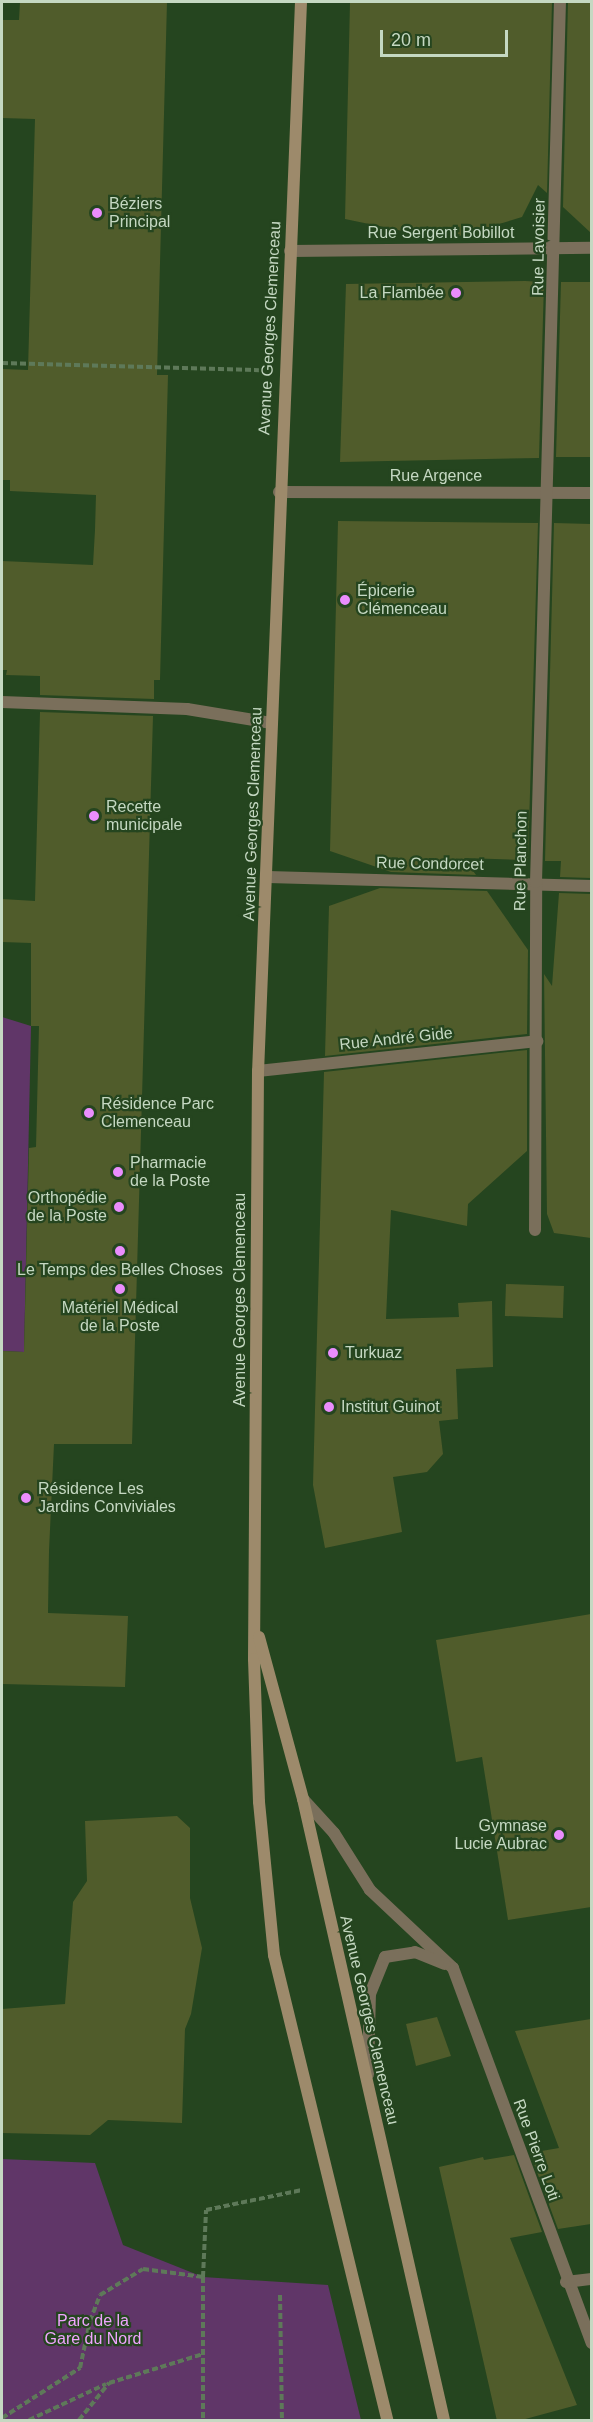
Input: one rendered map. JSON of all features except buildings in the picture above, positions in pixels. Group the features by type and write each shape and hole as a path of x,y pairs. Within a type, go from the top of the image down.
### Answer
{"main road":[{"name":"Avenue Georges Clemenceau","path":"301,2 279,492 268,877 258,1071 254,1659 259,1802 274,1955 387,2421"},
{"name":"Avenue Georges Clemenceau","path":"256,1627 303,1799 444,2421"}],"street":[{"name":"Rue Lavoisier","path":"549,494 560,2"},
{"name":"Rue Sergent Bobillot","path":"290,251 591,248"},
{"name":"Rue Argence","path":"279,492 591,493"},
{"name":"Rue Planchon","path":"535,1230 536,882 549,494"},
{"path":"2,702 187,709 272,723"},
{"name":"Rue Condorcet","path":"268,877 536,882 591,886"},
{"name":"Rue André Gide","path":"258,1071 537,1041"},
{"name":"Rue Pierre Loti","path":"303,1799 334,1833 370,1890 453,1968 566,2282 591,2343"},
{"path":"368,2091 370,1994 385,1957 415,1952 453,1968"},
{"path":"566,2282 591,2279"}],"path":[{"path":"2,363 186,371 284,369"},
{"path":"203,2421 203,2277 206,2210 329,2185"},
{"path":"2,2418 80,2368 90,2321 100,2295 121,2280 143,2269 203,2277"},
{"path":"280,2295 282,2421"},
{"path":"29,2421 109,2383 203,2354"},
{"path":"79,2421 109,2383"}],"green space":[{"path":"2,1017 31,1026 24,1352 2,1351"},
{"name":"Parc de la Gare du Nord","path":"2,2159 95,2163 123,2245 203,2277 328,2285 361,2420 2,2420"}],"place":[{"name":"Béziers Principal","path":"97,213"},
{"name":"La Flambée","path":"456,293"},
{"name":"Épicerie Clémenceau","path":"345,600"},
{"name":"Recette municipale","path":"94,816"},
{"name":"Résidence Parc Clemenceau","path":"89,1113"},
{"name":"Pharmacie de la Poste","path":"118,1172"},
{"name":"Orthopédie de la Poste","path":"119,1207"},
{"name":"Le Temps des Belles Choses","path":"120,1251"},
{"name":"Matériel Médical de la Poste","path":"120,1289"},
{"name":"Turkuaz","path":"333,1353"},
{"name":"Institut Guinot","path":"329,1407"},
{"name":"Résidence Les Jardins Conviviales","path":"26,1498"},
{"name":"Gymnase Lucie Aubrac","path":"559,1835"}]}
